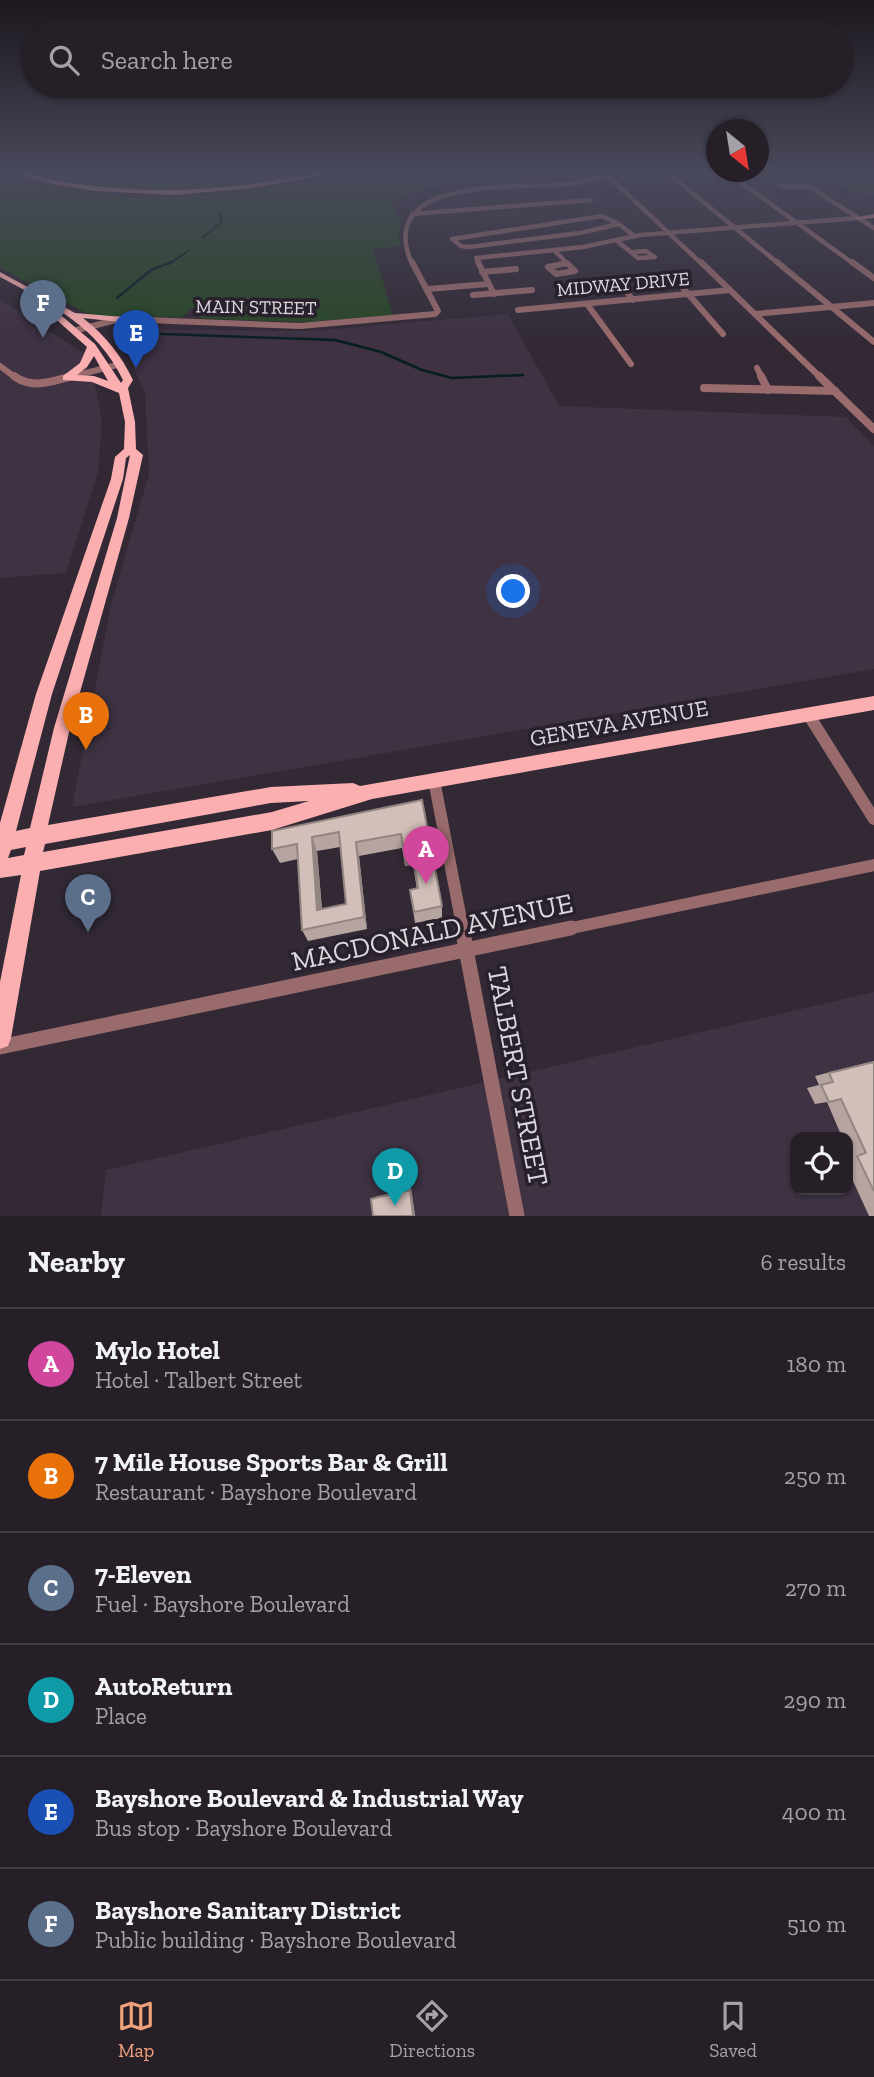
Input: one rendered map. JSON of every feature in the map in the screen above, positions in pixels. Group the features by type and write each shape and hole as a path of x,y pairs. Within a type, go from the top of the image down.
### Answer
{"main road":[{"path":"0,274 72,314 105,341 128,380 124,390 130,422 130,450"},
{"path":"0,283 77,330 92,346 114,384 124,390"},
{"path":"72,314 116,320"},
{"path":"105,341 102,326 116,320"},
{"path":"66,378 84,366 91,356 92,346"},
{"path":"66,378 94,379 124,390"},
{"path":"0,1038 37,836 62,728 129,493 136,455 130,450"},
{"path":"2,849 44,694 117,479 121,457 130,450"},
{"name":"GENEVA AVENUE","path":"0,869 272,821 372,791 874,703"},
{"name":"GENEVA AVENUE","path":"2,849 37,836 271,795 372,791"}],"street":[{"path":"405,230 404,237 417,274 428,289 488,284"},
{"path":"512,230 452,239 461,246 469,247 594,230"},
{"path":"627,230 634,236"},
{"path":"666,230 874,429"},
{"path":"494,293 476,258 554,250 634,236 705,230"},
{"path":"737,230 874,342"},
{"path":"808,230 874,278"},
{"path":"616,240 633,252"},
{"path":"554,250 567,263"},
{"path":"482,272 516,269"},
{"path":"676,280 723,334"},
{"path":"619,282 633,300"},
{"name":"MAIN STREET","path":"77,330 116,320 300,326 436,313 428,289"},
{"path":"473,295 532,290"},
{"name":"MIDWAY DRIVE","path":"518,310 730,290"},
{"path":"587,303 631,364"},
{"path":"755,314 874,303"},
{"path":"0,366 28,384 66,378 121,364"},
{"path":"757,368 768,390"},
{"path":"704,388 835,391"},
{"path":"808,715 874,819"},
{"name":"TALBERT STREET","path":"434,780 517,1216"},
{"name":"MACDONALD AVENUE","path":"0,1047 874,865"}],"shaded area":[{"path":"0,299 83,353 95,385 102,420 98,472 66,573 0,578"},
{"path":"508,314 559,406 846,417 874,446 874,669 72,807 111,605 149,474 145,393 117,329 313,331"},
{"path":"874,992 874,1216 101,1216 106,1170"}],"green space":[{"path":"0,230 399,230 401,246 373,249 393,315 308,322 202,319 193,308 182,317 92,316 0,268"}],"building":[{"path":"422,800 442,906 414,912 410,890 418,888 412,851 404,852 401,834 356,842 364,917 302,930 297,844 272,849 272,831","holes":["339,832 346,904 317,910 312,837"]},
{"path":"874,1062 874,1191 857,1156 866,1153 841,1099 829,1102 821,1085 833,1082 829,1073"},
{"path":"410,1190 413,1216 373,1216 371,1199"}],"waterway":[{"path":"202,238 212,230"},
{"path":"172,262 188,251"},
{"path":"117,298 151,270 172,262"},
{"path":"135,333 335,340 381,352 422,370 452,378 523,375"}],"place":[{"name":"Bayshore Sanitary District","path":"43,338"},
{"name":"Bayshore Boulevard & Industrial Way","path":"136,368"},
{"name":"7 Mile House Sports Bar & Grill","path":"86,750"},
{"name":"Mylo Hotel","path":"426,884"},
{"name":"7-Eleven","path":"88,932"},
{"name":"AutoReturn","path":"395,1206"}]}
